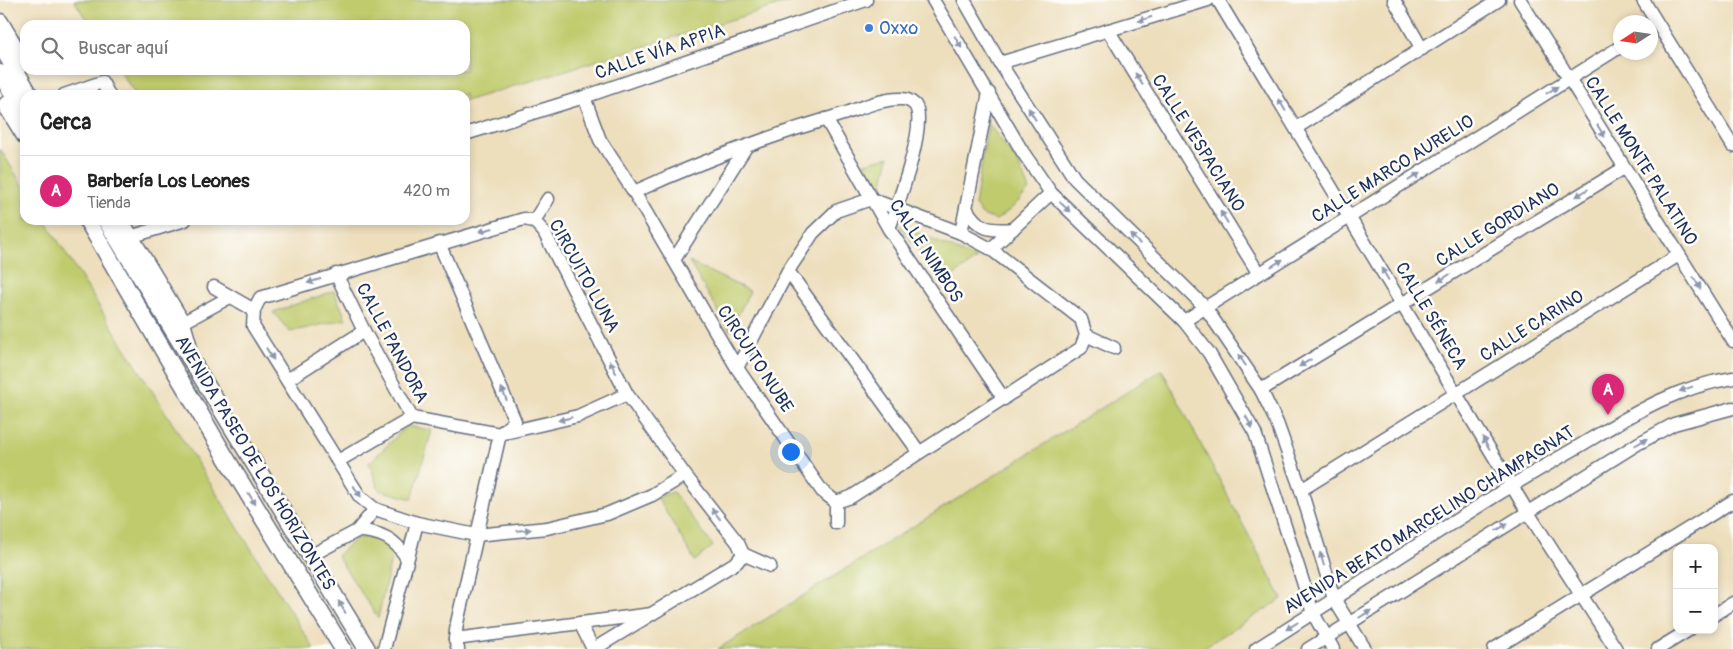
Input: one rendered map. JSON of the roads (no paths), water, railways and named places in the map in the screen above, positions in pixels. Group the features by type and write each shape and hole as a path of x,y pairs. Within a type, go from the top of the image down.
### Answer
{"main road":[{"path":"0,22 20,56"},
{"path":"0,44 27,90"},
{"path":"0,73 20,107"},
{"path":"31,75 40,90"},
{"path":"0,94 20,128"},
{"path":"78,225 146,338 177,372"},
{"name":"AVENIDA PASEO DE LOS HORIZONTES","path":"90,225 226,458 343,649"},
{"path":"109,225 195,368"},
{"path":"123,225 182,323 195,368"},
{"name":"AVENIDA PASEO DE LOS HORIZONTES","path":"195,368 367,649"}],"street":[{"name":"CALLE VÍA APPIA","path":"470,132 584,97 866,0"},
{"path":"933,0 990,93 1022,151 1051,194 1184,321 1209,353 1255,433 1313,613 1330,644"},
{"path":"964,0 1000,63 1075,179 1205,307 1262,390 1277,423 1301,490 1334,599 1365,649"},
{"path":"1000,63 1208,0"},
{"name":"CALLE SÉNECA","path":"1218,0 1403,303 1511,485 1616,649"},
{"path":"1394,0 1422,48"},
{"path":"1296,128 1499,0"},
{"name":"CALLE MONTE PALATINO","path":"1520,0 1733,341"},
{"path":"1642,0 1649,15"},
{"name":"CALLE VESPACIANO","path":"1108,30 1259,274"},
{"path":"1658,32 1733,146"},
{"name":"CALLE MARCO AURELIO","path":"1184,321 1613,52"},
{"path":"79,90 102,82 106,90"},
{"path":"960,233 990,93"},
{"path":"634,192 702,162 826,119 911,94 918,112 918,130 889,229"},
{"name":"CIRCUITO NUBE","path":"584,97 600,140 634,192 737,368 822,491 836,502"},
{"name":"CALLE NIMBOS","path":"826,119 889,229 1004,399"},
{"path":"674,260 746,147"},
{"name":"CALLE GORDIANO","path":"1262,390 1624,168"},
{"path":"991,249 1051,194"},
{"path":"534,220 548,198"},
{"path":"737,368 788,271 813,233 828,217 845,206 871,199 960,233 991,249 1080,320 1086,335 1081,348 851,497 836,502 836,523"},
{"path":"966,208 973,220 984,228 995,231 1013,229"},
{"name":"CIRCUITO LUNA","path":"254,310 260,298 439,243 524,219 534,220 544,232 627,394 685,475 738,542 743,554"},
{"path":"130,237 169,225"},
{"path":"439,243 515,421 500,434 476,535 457,644 580,623 652,614"},
{"name":"CALLE CARINO","path":"1301,490 1679,255"},
{"path":"788,271 920,452"},
{"name":"CALLE PANDORA","path":"336,274 364,331 412,418 500,434 578,416 627,394"},
{"path":"214,287 254,310 253,326 360,497 375,509 417,523 476,535 547,528 607,514 652,495 685,475"},
{"path":"182,323 230,297"},
{"path":"287,380 364,331"},
{"path":"1086,335 1114,348"},
{"name":"AVENIDA BEATO MARCELINO CHAMPAGNAT","path":"1256,649 1511,485 1661,398 1707,382 1733,378"},
{"path":"1308,649 1330,644 1349,624 1527,511 1674,424 1733,408"},
{"path":"338,462 412,418"},
{"path":"1494,649 1733,500"},
{"path":"310,556 343,540 356,531 368,520 375,509"},
{"path":"384,649 417,523"},
{"path":"356,531 377,533 387,537 402,550 408,559"},
{"path":"580,623 593,649 737,562 743,554 770,566"},
{"path":"1718,612 1733,603"},
{"path":"1658,649 1682,634"}],"place":[{"name":"Oxxo","path":"869,28"},
{"name":"Barbería Los Leones","path":"1608,415"}]}
